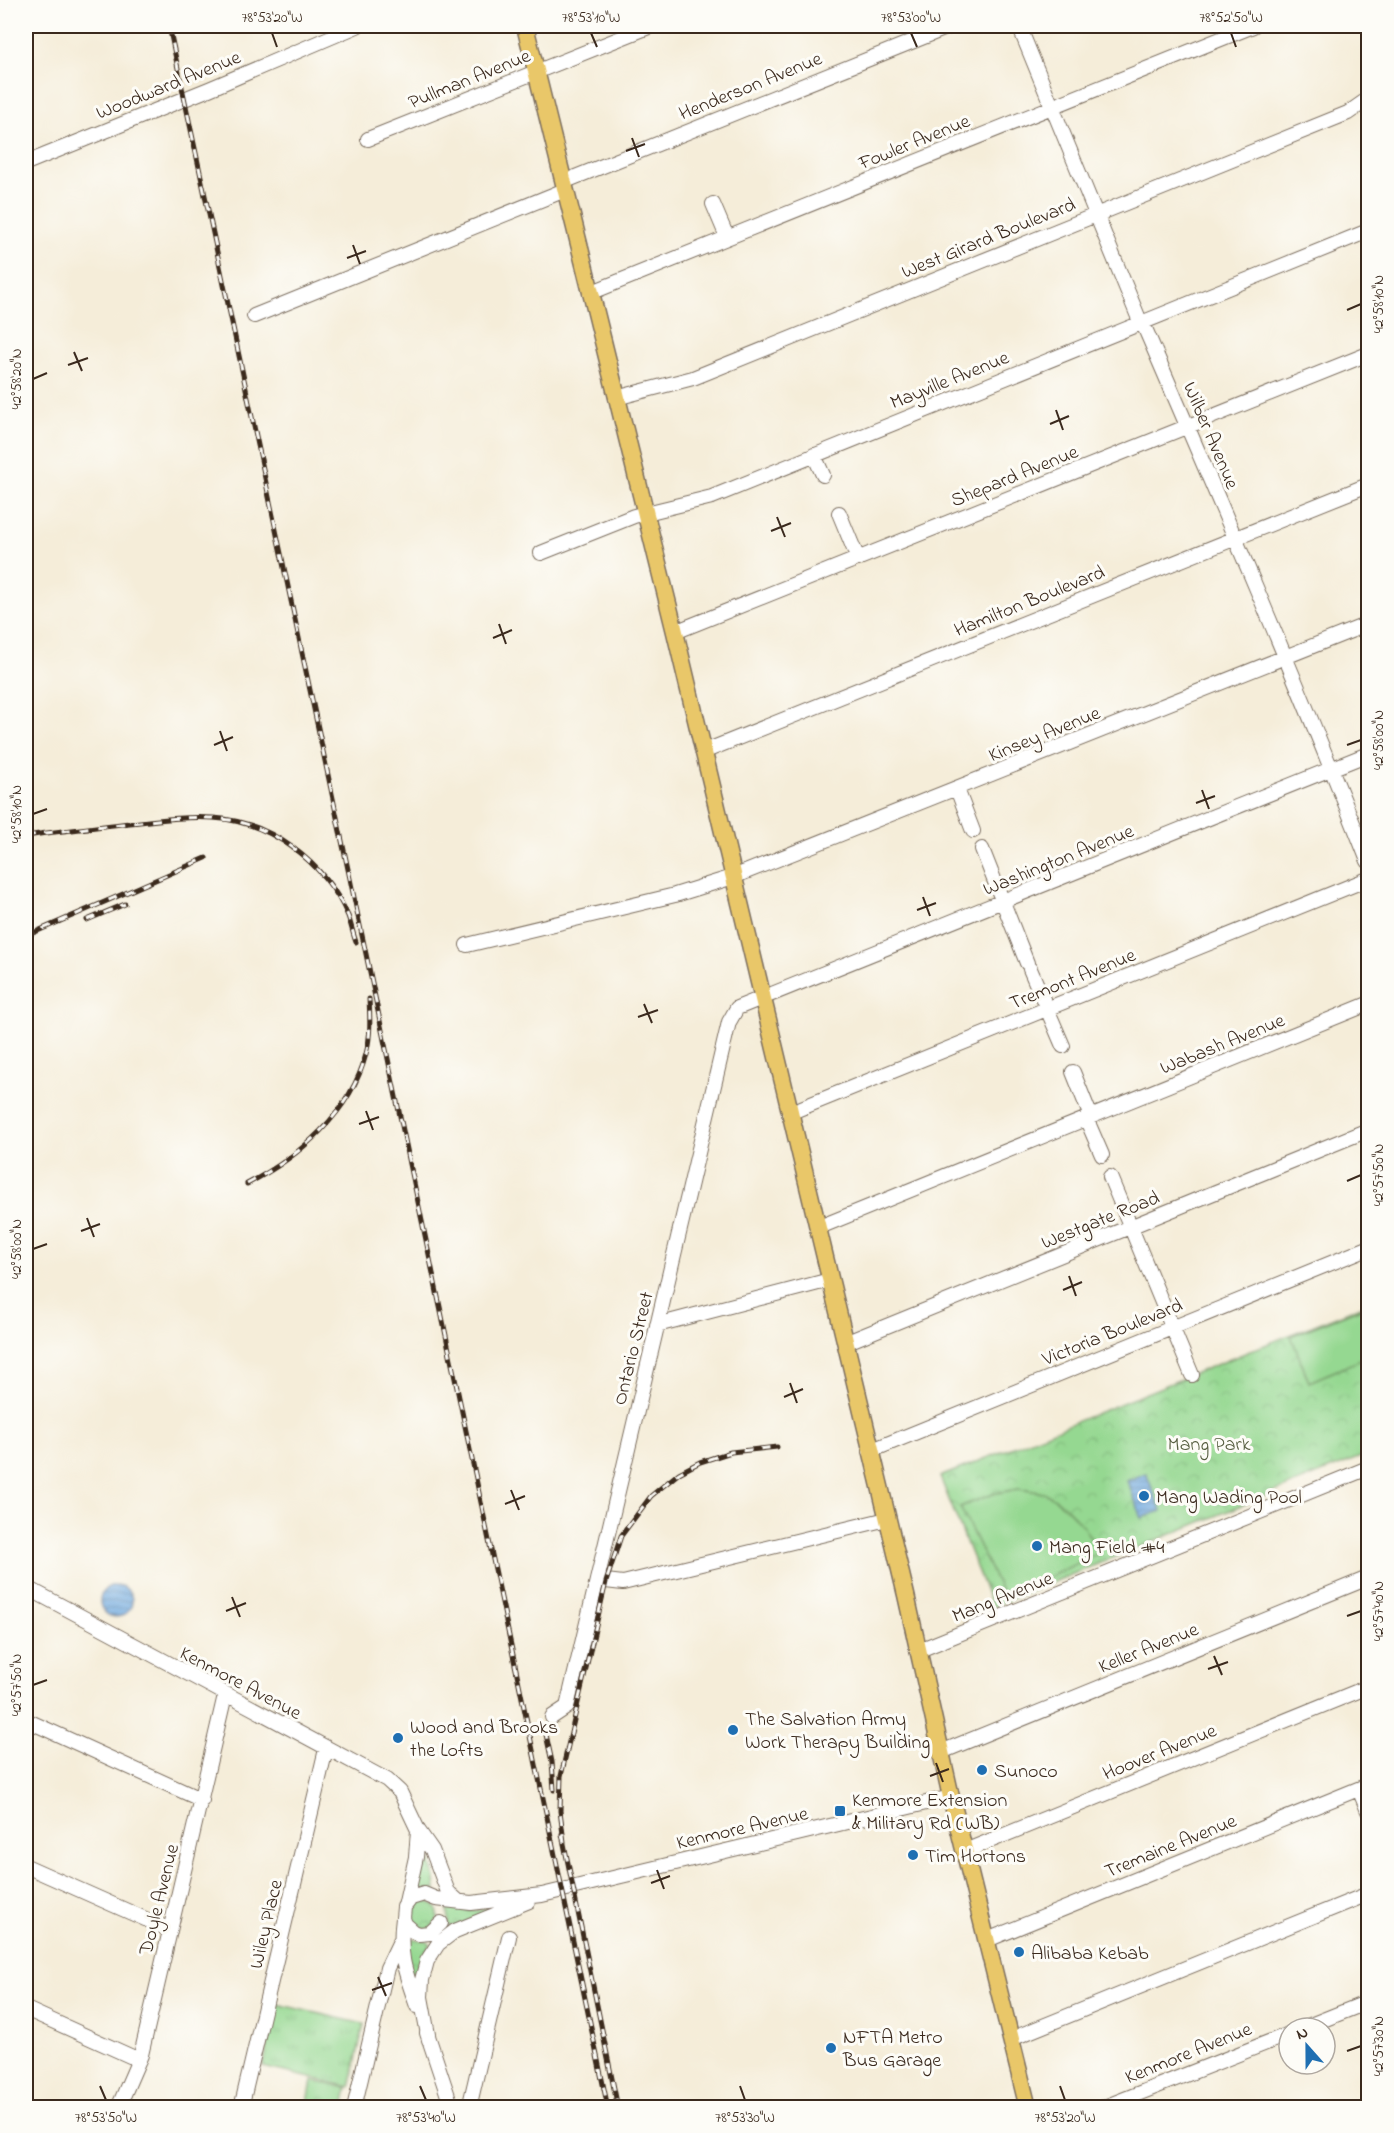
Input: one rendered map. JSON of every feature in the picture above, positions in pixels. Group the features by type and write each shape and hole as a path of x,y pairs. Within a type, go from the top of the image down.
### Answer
{"main road":[{"path":"525,26 675,632 887,1519 951,1797 1028,2108"}],"street":[{"name":"Woodward Avenue","path":"26,163 357,26"},
{"name":"Pullman Avenue","path":"368,139 651,26"},
{"name":"Henderson Avenue","path":"254,316 951,26"},
{"name":"Wilber Avenue","path":"1019,26 1141,323 1332,769 1368,861"},
{"name":"Fowler Avenue","path":"590,293 1252,26"},
{"name":"West Girard Boulevard","path":"616,398 693,378 1348,113 1368,99"},
{"path":"713,204 727,237"},
{"name":"Mayville Avenue","path":"541,553 645,514 712,497 1368,231"},
{"name":"Shepard Avenue","path":"675,632 1368,354"},
{"path":"814,455 823,475"},
{"name":"Hamilton Boulevard","path":"703,752 1368,485"},
{"path":"839,513 858,559"},
{"name":"Kinsey Avenue","path":"467,945 675,895 734,877 1368,624"},
{"name":"Washington Avenue","path":"762,999 1368,754"},
{"path":"957,789 973,831"},
{"path":"982,849 1028,966 1063,1046"},
{"name":"Tremont Avenue","path":"789,1113 1368,879"},
{"name":"Ontario Street","path":"552,1717 567,1707 729,1022 737,1008 762,999"},
{"name":"Wabash Avenue","path":"817,1228 1368,1004"},
{"path":"1073,1072 1102,1155"},
{"name":"Westgate Road","path":"845,1343 1368,1130"},
{"path":"1110,1177 1192,1375"},
{"name":"Victoria Boulevard","path":"870,1450 1368,1248"},
{"path":"657,1325 830,1280"},
{"name":"Mang Avenue","path":"917,1651 1368,1468"},
{"path":"597,1580 623,1583 887,1519"},
{"name":"Keller Avenue","path":"941,1752 1368,1578"},
{"name":"Kenmore Avenue","path":"26,1587 387,1780 400,1792 418,1830 432,1850 442,1912 455,1932 542,1895"},
{"name":"Hoover Avenue","path":"965,1851 1368,1687"},
{"name":"Doyle Avenue","path":"118,2108 139,2060 225,1695"},
{"path":"26,1720 202,1800"},
{"name":"Wiley Place","path":"241,2108 326,1749"},
{"path":"1364,1787 1368,1811"},
{"name":"Tremaine Avenue","path":"987,1940 1364,1787"},
{"name":"Kenmore Avenue","path":"442,1912 471,1903 542,1895 951,1797"},
{"path":"418,1830 416,1857 400,1941 403,1966 452,2108"},
{"path":"26,1866 170,1930"},
{"path":"1011,2039 1368,1894"},
{"path":"406,1902 417,1895 430,1895 442,1912"},
{"path":"403,1918 409,1929 414,1932 442,1912"},
{"path":"429,2040 421,1997 422,1980 442,1912"},
{"path":"469,2108 509,1937"},
{"path":"354,2108 387,1968 400,1941"},
{"path":"1333,2016 1368,2002"},
{"path":"26,2009 139,2060"},
{"name":"Kenmore Avenue","path":"1102,2108 1277,2039"}],"green space":[{"name":"Mang Park","path":"1368,1303 1368,1454 992,1607 940,1477"},
{"path":"1368,1305 1368,1357 1309,1382 1291,1336"},
{"name":"Mang Field #4","path":"1019,1489 1045,1494 1064,1506 1084,1528 1099,1553 1011,1595 1002,1593 960,1507 996,1493"},
{"path":"425,1852 432,1865 436,1890 416,1890 414,1888 422,1853"},
{"path":"424,1901 434,1905 438,1915 434,1925 424,1929 414,1925 410,1915 414,1905"},
{"path":"452,1904 473,1910 509,1904 454,1927 449,1926 448,1906"},
{"path":"410,1938 428,1941 430,1944 425,1954 416,1990 409,1965 407,1940"},
{"path":"277,2004 364,2024 350,2087 263,2067"},
{"path":"312,2081 348,2088 344,2107 308,2102"}],"water":[{"name":"Mang Wading Pool","path":"1146,1473 1161,1511 1142,1518 1127,1481"},
{"path":"116,1585 127,1590 132,1601 127,1612 116,1617 105,1612 100,1601 105,1590"}],"railway":[{"path":"169,26 608,2108"},
{"path":"26,836 190,818 235,821 255,827 294,848 325,879 348,916 356,942"},
{"path":"26,936 206,858"},
{"path":"87,920 125,904"},
{"path":"247,1184 304,1147 335,1114 348,1095 359,1075 368,1047 369,999"},
{"path":"564,1842 560,1811 561,1776 606,1582 621,1536 651,1496 679,1473 700,1462 731,1452 777,1447"},
{"path":"545,1730 552,1762 554,1790"},
{"path":"562,1834 618,2108"}],"place":[{"name":"Mang Wading Pool","path":"1144,1496"},
{"name":"Mang Field #4","path":"1037,1546"},
{"name":"The Salvation Army Work Therapy Building","path":"733,1730"},
{"name":"Wood and Brooks the Lofts","path":"398,1738"},
{"name":"Sunoco","path":"982,1770"},
{"name":"Kenmore Extension & Military Rd (WB)","path":"840,1811"},
{"name":"Tim Hortons","path":"913,1855"},
{"name":"Alibaba Kebab","path":"1019,1952"},
{"name":"NFTA Metro Bus Garage","path":"831,2048"}]}
